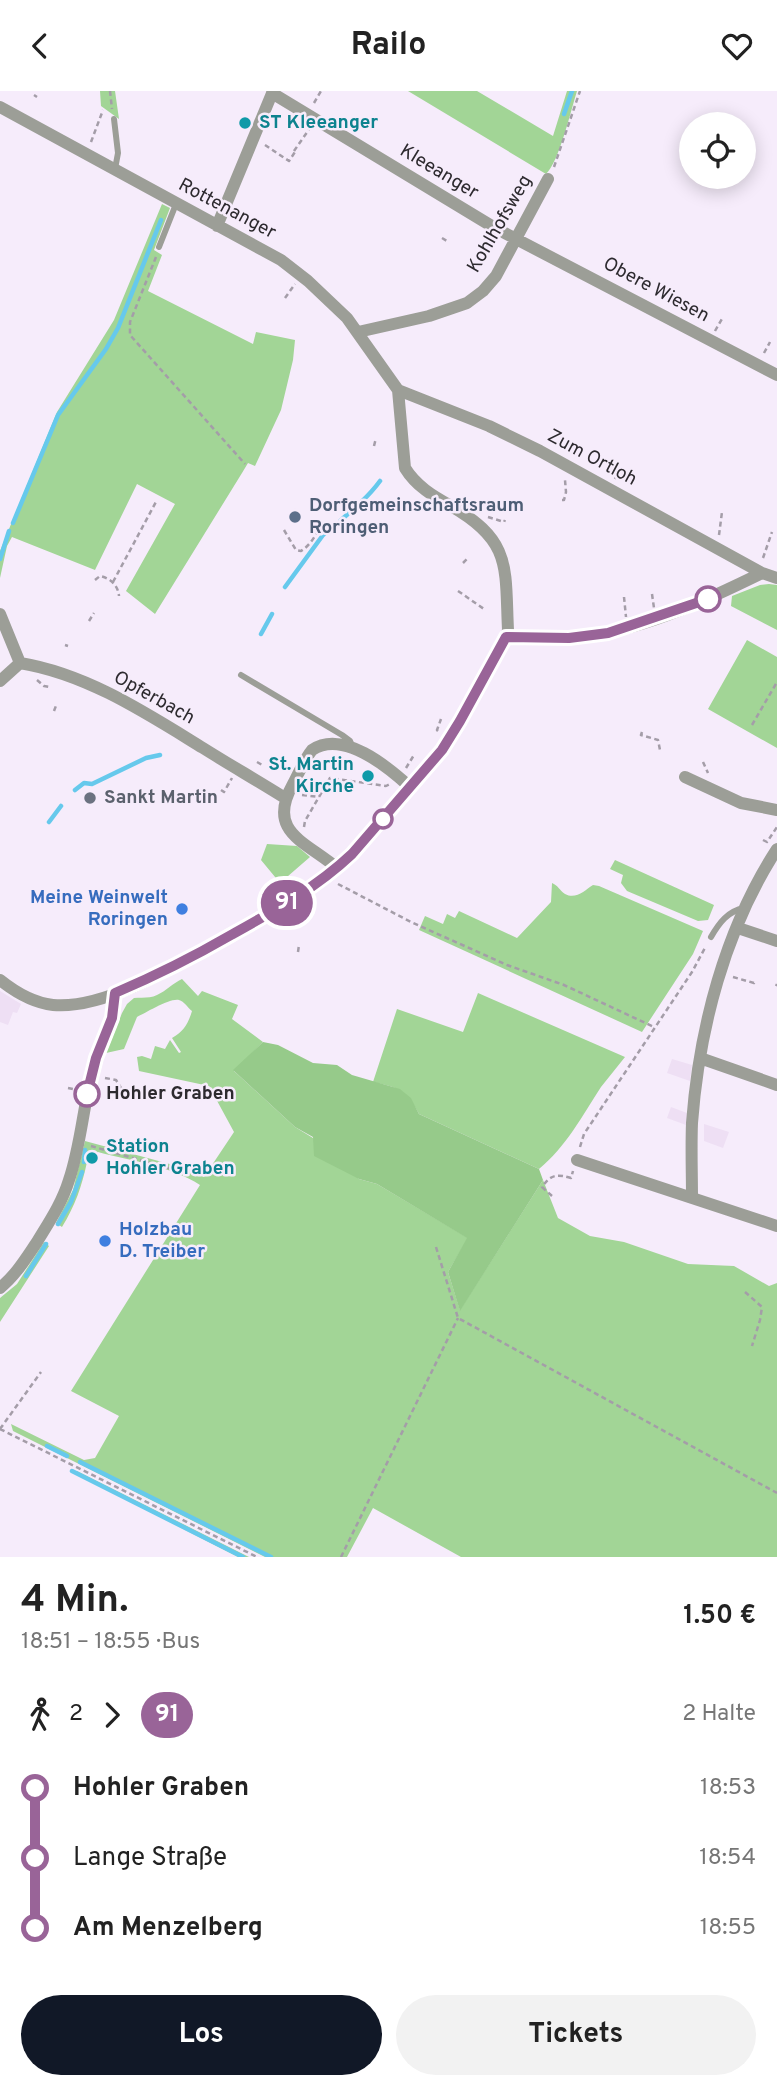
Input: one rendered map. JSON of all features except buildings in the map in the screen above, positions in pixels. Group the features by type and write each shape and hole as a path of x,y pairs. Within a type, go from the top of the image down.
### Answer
{"street":[{"name":"Kleeanger","path":"217,226 272,92 495,228 516,238"},
{"name":"Rottenanger","path":"0,107 281,260 330,300 358,332 398,390"},
{"name":"Kohlhofsweg","path":"358,332 429,316 467,303 483,291 496,276 548,179"},
{"name":"Obere Wiesen","path":"516,238 777,375"},
{"name":"Zum Ortloh","path":"398,390 489,426 569,466 760,572 777,578"},
{"path":"0,981 25,996 52,1005 76,1004 115,993 159,975 297,898 332,872 361,844 405,782 433,762 451,738 506,637 507,598 503,557 494,540 479,524 426,492 405,468 398,390"},
{"path":"506,637 569,638 608,633 708,599 760,572"},
{"path":"0,614 20,663 0,681"},
{"name":"Opferbach","path":"20,663 58,672 103,691 176,730 285,798"},
{"path":"332,872 285,824 285,798 312,750 328,744 354,749 381,762 405,782"},
{"path":"685,777 748,805 777,810"},
{"path":"692,1198 692,1126 708,1018 720,972 746,908 777,849"},
{"path":"738,928 777,941"},
{"path":"0,1288 18,1269 63,1198 74,1165 96,1058 112,1018 115,993"},
{"path":"700,1058 777,1085"},
{"path":"577,1160 777,1226"}],"lane":[{"path":"114,119 118,153 115,170"},
{"path":"159,247 176,204"},
{"path":"241,675 342,735 350,741 354,749"},
{"path":"711,937 732,912 746,908"}],"path":[{"path":"110,91 114,119"},
{"name":"Kohlhofsweg","path":"548,179 557,163 580,91"},
{"path":"87,155 96,119 103,110"},
{"path":"253,138 289,161 315,120"},
{"path":"442,238 447,241"},
{"path":"159,247 130,322 130,335 245,464"},
{"path":"374,446 376,438"},
{"path":"562,500 566,492 565,482 569,466"},
{"path":"113,582 157,501"},
{"path":"721,537 718,534 722,512"},
{"path":"284,530 296,550 301,551 318,531 322,521"},
{"path":"760,572 772,532"},
{"path":"463,563 468,558"},
{"path":"95,580 102,577 113,582 119,596"},
{"path":"458,591 484,609"},
{"path":"624,597 627,627"},
{"path":"89,621 94,613"},
{"path":"752,725 777,681"},
{"path":"54,711 57,703"},
{"path":"642,732 641,736 658,740 660,750"},
{"path":"257,762 264,766"},
{"path":"220,790 224,792 236,769"},
{"path":"299,839 305,821 330,778 386,786 405,782"},
{"path":"301,795 319,797"},
{"path":"763,840 766,842 777,827"},
{"path":"332,872 349,892 411,922 507,965 564,985 654,1027"},
{"path":"552,1196 542,1187 547,1180 557,1175 571,1178 584,1134 692,972 711,937"},
{"path":"298,952 299,945"},
{"path":"720,972 754,983 755,980"},
{"path":"92,1075 116,1080 121,1088 141,1094"},
{"path":"78,1143 189,1174"},
{"path":"341,1557 458,1318 436,1247"},
{"path":"745,1292 764,1306 752,1346"},
{"path":"458,1318 777,1493"},
{"path":"41,1373 0,1429 257,1557"}],"shaded area":[{"path":"0,991 21,1004 17,1013 13,1012 8,1025 0,1022"},
{"path":"672,1059 692,1065 690,1081 667,1073"},
{"path":"671,1107 687,1113 686,1125 667,1118"},
{"path":"704,1124 729,1132 723,1148 704,1141"}],"green space":[{"path":"100,91 115,91 119,119 101,106"},
{"path":"408,91 477,91 553,136 567,91 577,91 560,147 546,174"},
{"path":"162,204 170,208 154,250 162,255 148,291 253,344 256,332 295,340 281,410 255,466 248,463 155,614 126,591 175,504 137,484 95,570 12,537 7,546 0,578 0,551 57,412 114,320"},
{"path":"769,584 777,585 777,630 731,606 732,596"},
{"path":"747,640 777,657 777,748 708,709"},
{"path":"267,844 297,846 310,857 280,883 261,860"},
{"path":"615,860 714,905 708,920 698,921 627,891 621,883 623,875 610,869"},
{"path":"552,883 569,896 580,894 593,885 599,886 703,931 693,954 642,1032 419,930 425,916 443,924 447,914 455,918 459,911 517,938 551,902"},
{"path":"182,979 198,996 202,991 238,1005 232,1019 263,1042 234,1071 295,1127 313,1138 359,1179 377,1184 468,1238 448,1272 460,1310 543,1180 558,1218 590,1236 624,1242 688,1264 734,1266 769,1286 777,1283 777,1557 461,1557 373,1508 347,1557 265,1557 13,1431 11,1424 84,1460 95,1458 119,1416 71,1391 200,1185 164,1169 98,1152 95,1164 87,1162 78,1196 62,1227 56,1223 73,1190 85,1141 188,1169 204,1177 234,1132 209,1086 139,1071 137,1057 151,1059 155,1046 165,1049 170,1040 179,1053 181,1052 172,1038 185,1027 192,1011 181,1001 169,1001 137,1017 124,1049 106,1053 127,1004 134,998 154,996"},
{"path":"478,993 625,1057 565,1141 539,1169 419,1114 406,1094 373,1082 397,1009 463,1032"},
{"path":"263,1042 278,1045 313,1063 337,1065 352,1075 400,1089 411,1098 419,1114 539,1169 543,1180 460,1311 448,1272 467,1238 377,1184 359,1179 314,1156 313,1137 295,1127 233,1070"},
{"path":"44,1242 49,1246 0,1322 0,1298 17,1284"},
{"path":"77,1471 249,1557 238,1557 76,1474"}],"waterway":[{"path":"564,114 572,91"},
{"path":"13,523 58,415 118,328 161,220"},
{"path":"341,520 367,497 380,481"},
{"path":"285,587 331,528"},
{"path":"0,559 9,531"},
{"path":"261,634 272,614"},
{"path":"75,790 84,783 92,784 146,758 160,755"},
{"path":"49,822 61,806"},
{"path":"84,1162 85,1150"},
{"path":"58,1224 71,1202 82,1172"},
{"path":"26,1276 46,1244"},
{"path":"47,1446 67,1456"},
{"path":"80,1462 271,1557"},
{"path":"72,1471 243,1557"}],"bus line":[{"name":"91","path":"87,1094 96,1058 109,1030 115,993 159,975 261,919 297,898 337,868 433,762 451,738 506,637 569,638 608,633 708,599"}],"place":[{"name":"ST Kleeanger","path":"245,123"},
{"name":"Dorfgemeinschaftsraum Roringen","path":"295,517"},
{"name":"St. Martin Kirche","path":"368,776"},
{"name":"Sankt Martin","path":"90,798"},
{"name":"Meine Weinwelt Roringen","path":"182,909"},
{"name":"Hohler Graben","path":"87,1094"},
{"name":"Station Hohler Graben","path":"92,1158"},
{"name":"Holzbau D. Treiber","path":"105,1241"}]}
